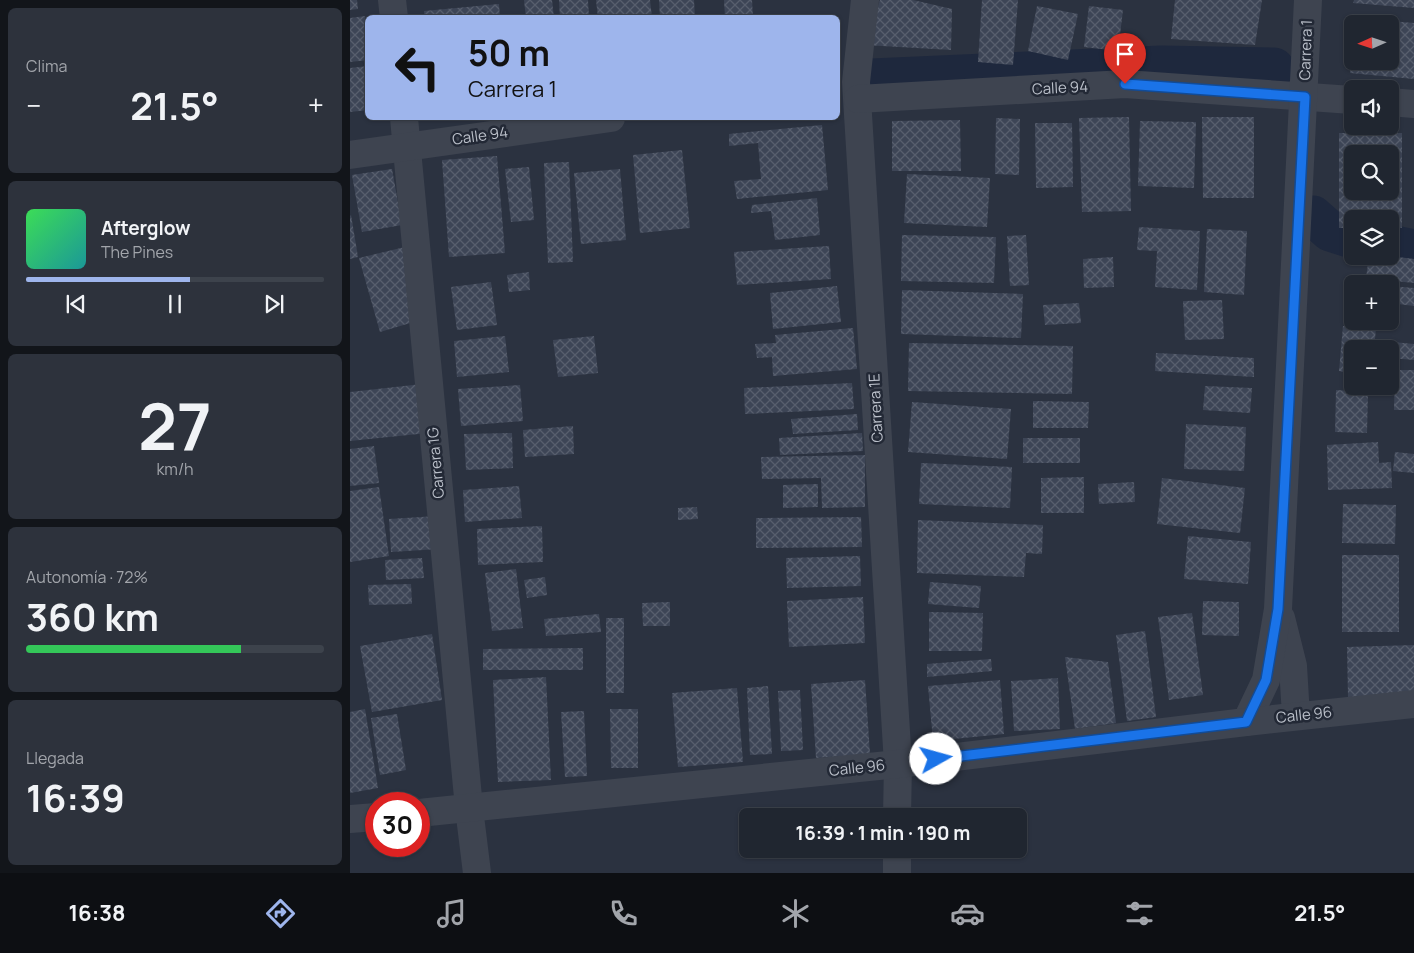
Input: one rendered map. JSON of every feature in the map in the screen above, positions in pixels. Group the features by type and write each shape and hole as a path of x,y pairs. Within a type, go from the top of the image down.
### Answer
{"street":[{"path":"392,0 394,15"},
{"name":"Carrera 1E","path":"865,0 851,89 898,764 898,808"},
{"name":"Carrera 1","path":"1246,722 1266,680 1278,609 1305,97 1308,0"},
{"name":"Calle 94","path":"851,89 1125,84 1344,99"},
{"path":"1399,103 1414,104"},
{"name":"Carrera 1G","path":"404,120 469,808 477,873"},
{"name":"Calle 94","path":"350,155 597,120"},
{"name":"Carrera 1","path":"1278,609 1292,666 1296,716"},
{"name":"Calle 96","path":"430,811 898,764 1296,716 1414,704"},
{"path":"350,819 365,818"},
{"path":"897,858 897,873"}],"building":[{"path":"350,0 357,0 358,9 350,10"},
{"path":"524,0 552,0 554,15 526,15"},
{"path":"559,0 588,0 589,15 560,15"},
{"path":"596,0 650,0 652,15 598,15"},
{"path":"659,0 694,0 695,15 660,15"},
{"path":"724,0 752,0 753,15 725,15"},
{"path":"880,0 913,0 952,9 951,50 865,45"},
{"path":"982,0 1018,0 1013,65 978,62"},
{"path":"1175,0 1262,0 1255,45 1171,39"},
{"path":"1354,0 1414,0 1414,8 1353,3"},
{"path":"499,4 500,15 425,15 424,11"},
{"path":"1037,6 1078,14 1068,60 1028,51"},
{"path":"1089,6 1123,10 1118,51 1084,47"},
{"path":"365,16 365,60 350,62 350,18"},
{"path":"1399,22 1414,23 1414,79 1350,73 1350,70 1399,70"},
{"path":"365,66 365,110 350,112 350,68"},
{"path":"1129,117 1131,211 1082,212 1079,118"},
{"path":"1202,117 1254,117 1254,198 1203,198"},
{"path":"996,118 1020,119 1019,175 995,174"},
{"path":"960,120 961,171 892,171 892,121"},
{"path":"1140,121 1196,122 1194,188 1138,186"},
{"path":"1035,123 1072,123 1073,187 1036,188"},
{"path":"822,125 828,190 737,199 734,181 761,179 758,143 729,146 729,134"},
{"path":"1339,133 1344,133 1344,135 1399,135 1399,133 1402,133 1402,228 1399,228 1399,210 1344,210 1344,228 1339,228"},
{"path":"682,150 690,228 640,233 633,155"},
{"path":"497,156 505,253 449,257 442,160"},
{"path":"569,162 573,262 548,263 544,163"},
{"path":"529,167 534,220 511,222 505,169"},
{"path":"392,169 402,225 362,232 352,175"},
{"path":"620,169 626,240 581,244 574,173"},
{"path":"907,174 990,178 987,227 904,223"},
{"path":"817,198 820,235 775,240 771,211 751,213 752,205"},
{"path":"350,216 358,257 350,259"},
{"path":"1139,227 1200,231 1197,290 1155,287 1157,251 1137,250"},
{"path":"1207,229 1247,231 1244,295 1204,292"},
{"path":"902,235 996,237 994,283 901,281"},
{"path":"1026,235 1029,285 1010,286 1007,236"},
{"path":"829,246 831,279 737,285 734,252"},
{"path":"405,247 417,321 380,332 359,258"},
{"path":"1113,257 1114,287 1084,288 1083,259"},
{"path":"1399,257 1414,259 1414,283 1399,281 1399,275 1366,275 1368,265 1399,265"},
{"path":"529,272 530,290 509,292 507,275"},
{"path":"491,282 497,325 457,330 451,287"},
{"path":"837,286 841,322 773,329 770,293"},
{"path":"1399,287 1414,288 1414,306 1399,304"},
{"path":"902,290 1023,294 1021,338 901,334"},
{"path":"1222,300 1224,339 1185,340 1183,301"},
{"path":"1079,303 1081,323 1045,325 1043,305"},
{"path":"1343,326 1344,330 1376,330 1375,340 1344,340 1344,372 1339,371"},
{"path":"853,328 857,369 773,376 772,357 757,358 755,344 776,343 775,335"},
{"path":"505,336 509,372 457,377 454,341"},
{"path":"594,336 598,373 558,377 553,340"},
{"path":"909,343 1073,346 1072,394 908,391"},
{"path":"1399,343 1414,344 1414,360 1399,359"},
{"path":"1156,353 1254,358 1254,377 1155,371"},
{"path":"1399,370 1414,370 1414,410 1394,410 1394,395 1399,395"},
{"path":"852,383 854,409 745,414 744,388"},
{"path":"422,384 428,433 350,441 350,392"},
{"path":"520,385 523,421 461,426 458,389"},
{"path":"1205,386 1252,388 1250,413 1203,410"},
{"path":"1336,390 1344,390 1344,395 1368,395 1367,433 1335,432"},
{"path":"1033,401 1089,402 1088,428 1033,428"},
{"path":"912,402 1011,409 1007,459 908,452"},
{"path":"857,414 858,430 793,434 791,419"},
{"path":"1186,424 1246,427 1244,471 1184,469"},
{"path":"573,426 574,454 525,457 523,430"},
{"path":"512,433 513,468 466,470 464,434"},
{"path":"862,433 863,451 780,455 779,438"},
{"path":"1023,438 1080,438 1080,463 1023,463"},
{"path":"1378,442 1379,463 1391,462 1392,488 1328,490 1327,445"},
{"path":"374,446 379,483 350,486 350,449"},
{"path":"1395,452 1414,454 1414,473 1393,471"},
{"path":"865,455 865,507 822,508 821,478 762,479 761,457"},
{"path":"921,463 1012,467 1010,508 919,504"},
{"path":"1084,477 1084,513 1041,513 1041,478"},
{"path":"1162,478 1245,488 1240,533 1157,524"},
{"path":"1134,482 1135,502 1099,504 1098,484"},
{"path":"818,484 818,507 783,508 783,485"},
{"path":"519,486 522,518 465,522 463,490"},
{"path":"379,487 389,556 350,562 350,491"},
{"path":"1343,504 1396,505 1395,544 1342,543"},
{"path":"697,507 698,519 678,520 678,508"},
{"path":"437,516 439,549 391,552 389,519"},
{"path":"861,517 862,547 756,548 756,518"},
{"path":"918,520 1043,525 1042,554 1026,553 1024,577 917,573"},
{"path":"542,526 543,562 478,565 477,529"},
{"path":"1188,536 1251,542 1248,584 1184,579"},
{"path":"1342,555 1399,555 1399,632 1342,632"},
{"path":"860,556 861,586 787,588 786,558"},
{"path":"422,558 424,578 386,580 385,560"},
{"path":"516,569 523,628 492,631 485,573"},
{"path":"545,577 547,595 527,598 524,580"},
{"path":"930,582 981,586 979,608 928,604"},
{"path":"411,584 412,604 369,605 368,585"},
{"path":"863,597 865,643 789,647 787,601"},
{"path":"1203,601 1239,602 1239,636 1202,635"},
{"path":"670,602 670,626 643,626 642,603"},
{"path":"929,612 983,613 982,651 929,651"},
{"path":"1192,613 1203,695 1169,700 1158,617"},
{"path":"599,614 601,632 546,636 544,619"},
{"path":"606,618 624,618 624,693 606,693"},
{"path":"1145,631 1156,717 1127,721 1116,635"},
{"path":"432,634 442,700 372,712 360,646"},
{"path":"1414,645 1414,695 1348,697 1347,647"},
{"path":"583,648 583,670 483,670 483,649"},
{"path":"1065,657 1108,662 1116,723 1075,729"},
{"path":"991,659 992,671 927,677 927,664"},
{"path":"546,677 551,780 498,782 493,680"},
{"path":"1058,678 1060,729 1014,731 1011,681"},
{"path":"865,680 870,754 816,758 811,684"},
{"path":"1000,680 1004,734 933,741 928,686"},
{"path":"768,686 772,754 750,755 747,688"},
{"path":"737,688 743,762 678,767 672,693"},
{"path":"800,690 803,750 781,751 778,691"},
{"path":"365,709 378,788 350,793 350,712"},
{"path":"610,709 638,709 638,768 611,768"},
{"path":"584,711 587,776 565,777 561,712"},
{"path":"397,714 406,770 380,775 371,718"}],"waterway":[{"path":"872,79 1161,66 1274,68"},
{"path":"1313,216 1330,231 1344,235"},
{"path":"1399,247 1414,250"}],"route":[{"path":"936,759 1246,722 1266,680 1278,609 1305,97 1125,84"}]}
